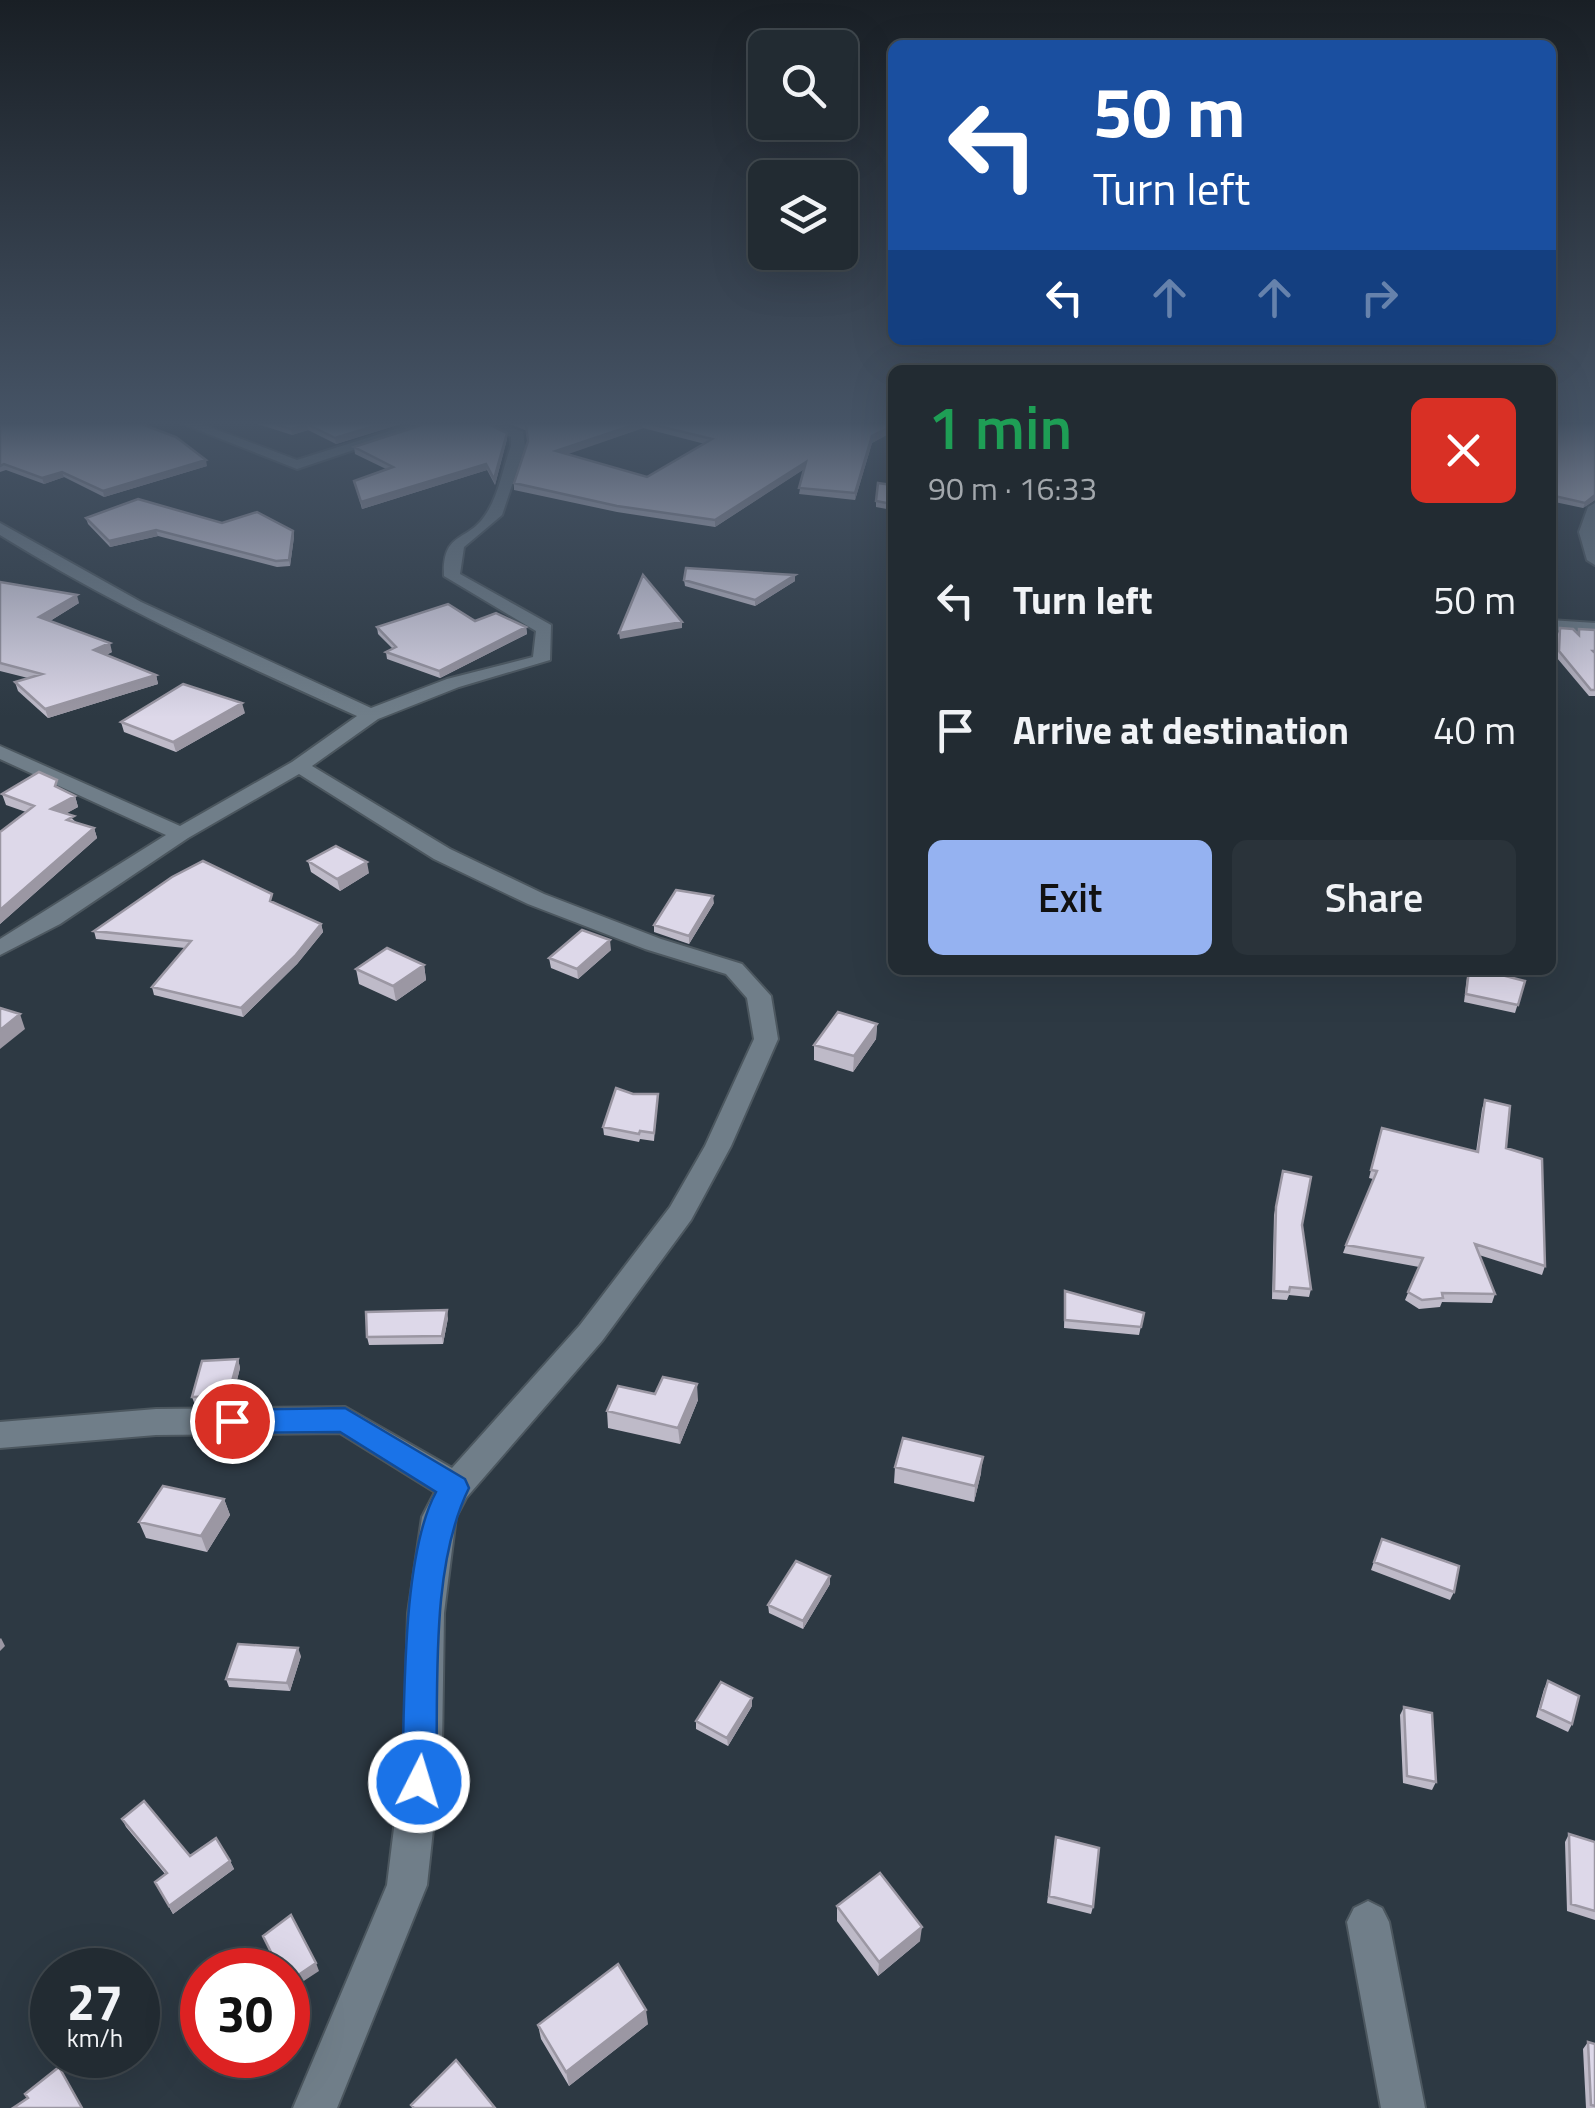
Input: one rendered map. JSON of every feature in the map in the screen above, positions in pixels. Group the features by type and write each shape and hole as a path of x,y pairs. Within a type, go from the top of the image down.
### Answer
{"street":[{"path":"0,948 299,766 371,714 453,683 541,660 545,629 452,576 450,558 457,543 487,520"},
{"path":"1591,520 1587,532 1595,560"},
{"path":"0,528 71,574 165,622 371,714"},
{"path":"1556,625 1595,628"},
{"path":"0,752 182,834"},
{"path":"299,766 442,854 536,899 653,944 734,969 759,996 766,1039 733,1116 681,1213 592,1333 454,1488 438,1517 426,1612 423,1747 406,1885 315,2108"},
{"path":"0,1435 156,1422 345,1420 454,1488"},
{"path":"1368,1922 1403,2108"}],"building":[{"path":"88,520 273,520 293,531 289,560 276,561 156,530 109,541"},
{"path":"686,568 795,575 755,600 684,580"},
{"path":"643,575 682,622 619,633"},
{"path":"0,582 77,595 39,617 110,643 94,650 156,675 45,709 15,682 42,674 0,663"},
{"path":"448,604 475,621 496,613 526,627 439,671 386,652 396,647 377,627"},
{"path":"1560,628 1573,629 1579,635 1579,629 1595,630 1595,690 1559,651"},
{"path":"183,684 242,703 173,742 121,722"},
{"path":"39,772 57,780 55,786 75,796 51,809 74,816 67,820 94,828 0,910 0,832 34,806 2,794"},
{"path":"336,846 367,862 337,879 308,861"},
{"path":"203,861 272,894 270,901 321,924 295,956 241,1008 152,987 191,941 94,931 172,877"},
{"path":"676,890 713,896 689,936 654,925"},
{"path":"582,930 610,940 577,969 549,958"},
{"path":"387,948 424,965 393,986 356,969"},
{"path":"1468,975 1502,975 1525,981 1518,1005 1466,994"},
{"path":"0,1008 20,1014 0,1030"},
{"path":"838,1012 877,1024 854,1056 814,1045"},
{"path":"616,1088 633,1094 658,1094 654,1133 603,1127"},
{"path":"1485,1100 1510,1106 1506,1148 1542,1159 1545,1266 1475,1244 1495,1294 1442,1293 1443,1298 1422,1300 1408,1292 1423,1258 1346,1245 1377,1171 1371,1170 1382,1128 1478,1152"},
{"path":"1283,1171 1311,1177 1302,1225 1311,1289 1290,1287 1289,1292 1274,1291 1276,1207"},
{"path":"1065,1291 1144,1313 1141,1327 1065,1320"},
{"path":"447,1310 442,1336 367,1337 366,1312"},
{"path":"238,1359 228,1396 192,1397 202,1361"},
{"path":"663,1377 697,1384 678,1428 607,1411 618,1386 655,1394"},
{"path":"903,1438 983,1457 975,1486 895,1467"},
{"path":"163,1486 224,1499 201,1536 139,1522"},
{"path":"1382,1539 1459,1566 1454,1592 1374,1562"},
{"path":"796,1561 830,1576 803,1621 768,1605"},
{"path":"238,1644 298,1648 287,1683 226,1679"},
{"path":"1548,1681 1579,1696 1572,1724 1540,1709"},
{"path":"721,1682 752,1698 727,1738 696,1721"},
{"path":"1404,1707 1432,1713 1436,1782 1407,1776"},
{"path":"144,1801 190,1856 216,1838 230,1861 169,1906 155,1882 167,1873 122,1819"},
{"path":"1569,1834 1595,1842 1595,1911 1571,1904"},
{"path":"1056,1837 1099,1848 1093,1907 1049,1896"},
{"path":"880,1873 922,1927 879,1962 837,1906"},
{"path":"291,1915 308,1948 269,1948 263,1936"},
{"path":"618,1964 646,2010 566,2072 538,2025"},
{"path":"1588,2042 1595,2044 1595,2106 1591,2105"},
{"path":"456,2060 495,2108 414,2108 411,2105"},
{"path":"45,2078 65,2078 82,2108 13,2108 28,2098 25,2094"}],"route":[{"path":"232,1421 345,1420 430,1469 454,1488 438,1517 426,1612 419,1782"}]}
